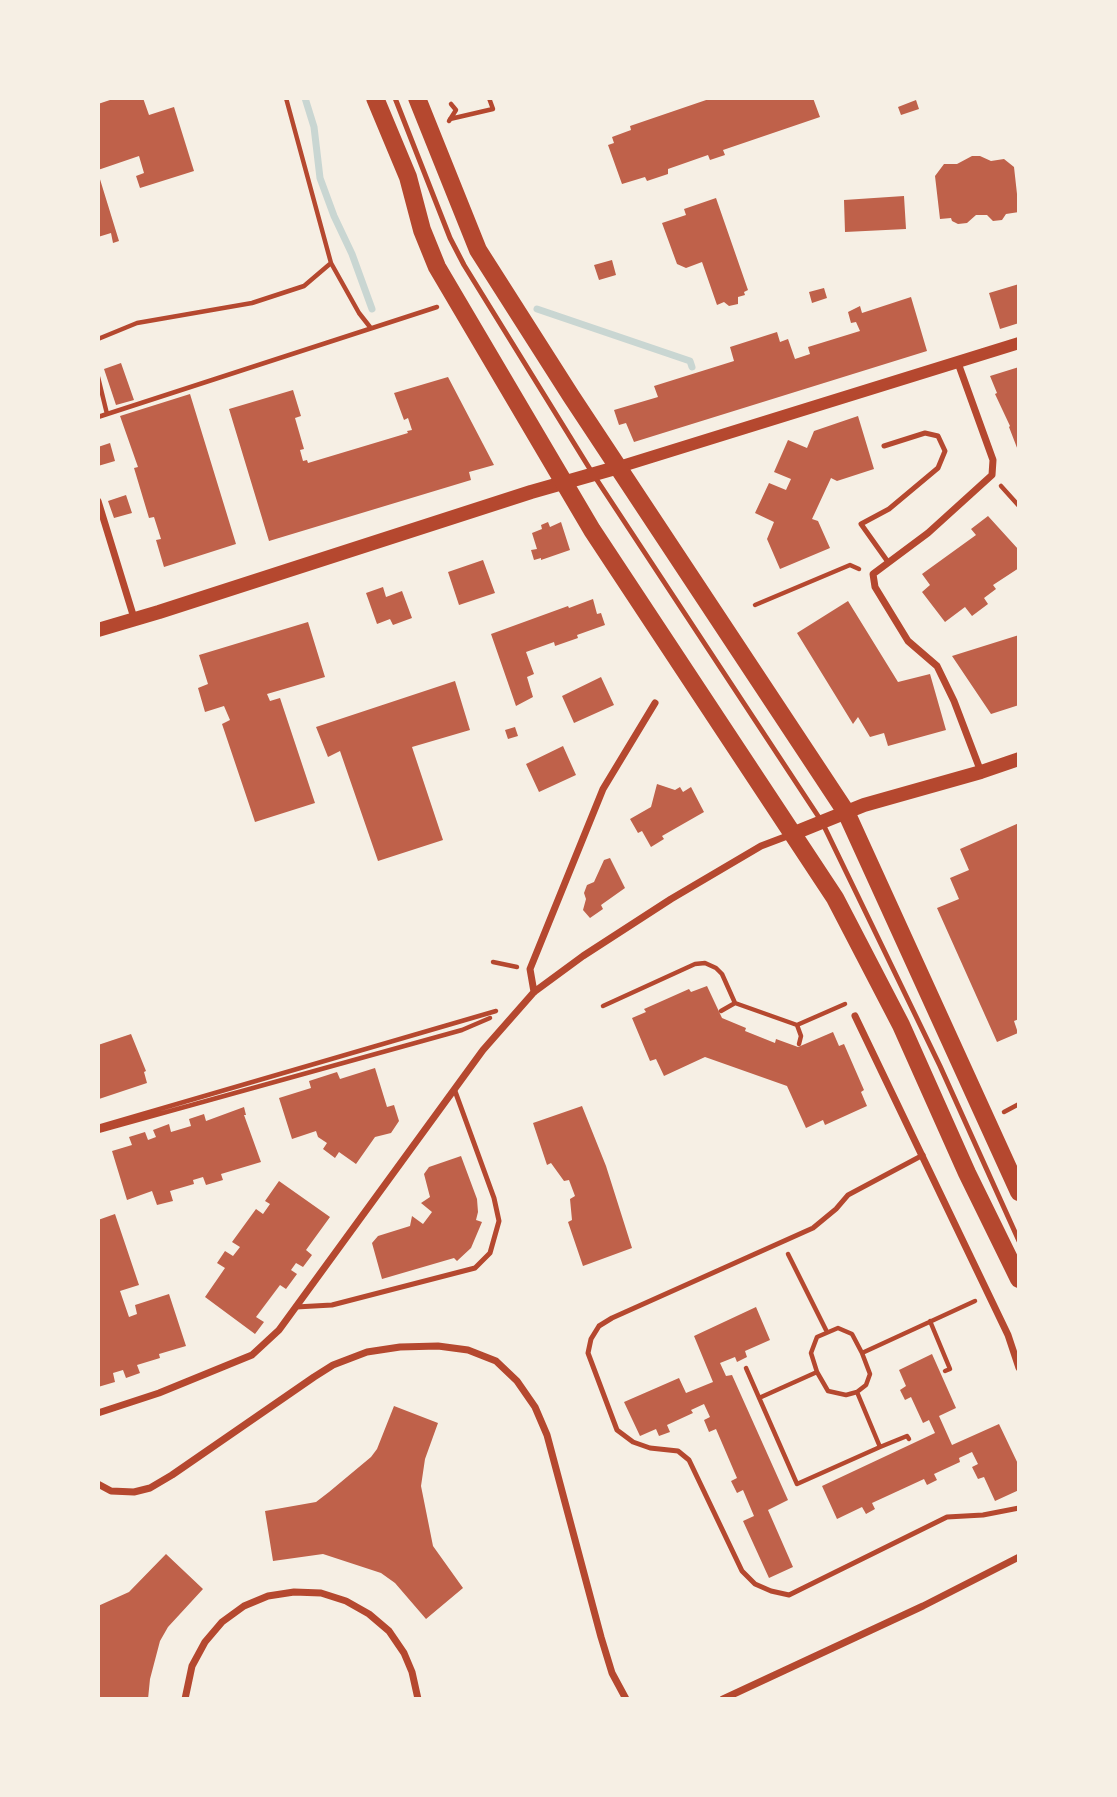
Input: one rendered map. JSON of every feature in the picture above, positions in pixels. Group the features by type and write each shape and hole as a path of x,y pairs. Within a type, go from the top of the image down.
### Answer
{"main road":[{"path":"375,98 408,177 422,230 438,267 592,530 835,898 886,994 967,1173 1019,1279"},
{"path":"417,98 478,250 846,812 1019,1192"},
{"path":"98,630 619,467"},
{"path":"792,834 846,812 1019,759"}],"street":[{"path":"619,467 1019,343"},
{"path":"958,363 993,460 992,475 928,533 873,574 875,587 908,641 937,666 954,701 981,772"},
{"path":"98,501 134,618"},
{"path":"534,992 530,969 603,789 655,703"},
{"path":"98,1413 159,1393 252,1355 279,1330 483,1050 534,992 583,956 671,899 761,846 792,834"},
{"path":"855,1016 1008,1335 1019,1367"},
{"path":"98,1484 111,1491 134,1492 150,1488 333,1365 367,1352 400,1347 438,1346 468,1350 496,1361 517,1381 535,1407 547,1435 601,1637 612,1673 626,1699"},
{"path":"723,1699 923,1606 1019,1557"},
{"path":"185,1699 192,1666 205,1642 222,1622 244,1606 268,1596 294,1592 321,1593 346,1601 369,1614 389,1631 404,1653 412,1672 418,1699"}],"lane":[{"path":"395,98 450,238 593,474 822,822 940,1066 1019,1241"},
{"path":"884,446 925,433 938,436 945,451 938,468 889,509 861,524 888,562"},
{"path":"296,1307 332,1306 475,1268 490,1253 499,1221 494,1198 455,1091"},
{"path":"923,1155 848,1195 813,1228 612,1318 599,1326 591,1339 588,1353 617,1430 650,1448 678,1451 690,1461 742,1571 755,1584 771,1591 789,1595 947,1517 983,1515 1019,1508"}],"path":[{"path":"286,98 331,263 359,313 370,327"},
{"path":"450,119 493,108 489,98"},
{"path":"98,339 137,323 252,303 304,286 331,263"},
{"path":"98,417 441,305"},
{"path":"98,377 107,414"},
{"path":"992,475 1019,506"},
{"path":"755,605 850,565 873,574"},
{"path":"493,962 530,969"},
{"path":"603,1006 695,964 705,963 723,974 735,1003 797,1025 845,1003 855,1016"},
{"path":"98,1129 462,1030 524,1002"},
{"path":"721,1011 735,1003"},
{"path":"797,1025 801,1036 799,1044"},
{"path":"1002,1113 1019,1104"},
{"path":"783,1242 827,1332"},
{"path":"862,1353 989,1295"},
{"path":"930,1321 950,1368 945,1371"},
{"path":"838,1328 852,1334 862,1353 870,1374 866,1385 857,1392 846,1395 828,1391 817,1372 811,1353 817,1338 838,1328"},
{"path":"746,1368 797,1484 907,1436 909,1439"},
{"path":"759,1398 817,1372"},
{"path":"857,1392 880,1447"}],"building":[{"path":"116,98 143,98 149,115 174,107 194,171 140,188 136,176 144,173 139,156 98,170 98,104"},
{"path":"712,98 813,98 820,117 723,150 725,155 710,160 708,155 668,169 668,174 647,181 645,177 622,184 608,145 614,143 612,137 631,130 630,126"},
{"path":"916,100 919,109 901,115 898,107"},
{"path":"972,156 991,161 1004,159 1014,167 1019,212 1006,214 1002,220 993,221 987,215 976,215 967,223 958,224 951,218 940,219 935,176 944,164 957,164"},
{"path":"99,176 119,241 113,243 111,233 98,237"},
{"path":"904,196 906,229 845,232 844,200"},
{"path":"716,198 748,290 744,292 745,295 738,297 738,304 729,306 724,302 717,305 702,262 686,268 677,264 662,223 686,215 684,209"},
{"path":"612,260 616,275 599,280 594,265"},
{"path":"1019,284 1019,323 1000,329 989,293"},
{"path":"824,288 827,298 812,303 809,292"},
{"path":"911,297 927,351 634,442 626,423 619,425 614,410 658,397 654,386 734,361 730,347 777,332 780,342 788,339 795,359 810,354 808,347 860,331 856,322 851,323 848,312 860,306 862,313"},
{"path":"121,363 134,400 116,405 104,369"},
{"path":"1019,367 1019,453 990,376"},
{"path":"448,377 494,465 469,472 471,480 269,541 229,409 293,390 301,416 295,418 304,449 300,450 303,461 307,460 308,463 408,433 407,431 412,430 408,418 404,420 394,393"},
{"path":"190,394 236,544 164,567 156,540 161,539 154,517 149,518 134,468 138,467 120,416"},
{"path":"858,416 874,469 837,481 831,478 812,519 818,521 830,548 780,569 767,539 774,522 755,513 769,483 786,490 791,479 774,472 788,440 807,448 814,431"},
{"path":"110,443 115,461 98,466 98,447"},
{"path":"126,495 132,513 114,518 108,501"},
{"path":"988,516 1019,548 1019,568 993,585 996,589 984,598 988,604 972,616 965,607 945,622 922,592 930,585 922,574 976,535 971,529"},
{"path":"548,522 550,527 561,522 570,550 534,560 531,550 537,549 532,533 542,529 541,525"},
{"path":"483,560 495,593 459,605 448,572"},
{"path":"383,587 386,597 402,591 412,618 393,625 390,619 377,624 366,593"},
{"path":"593,599 597,614 601,613 605,625 555,646 554,642 526,652 534,674 527,677 533,697 516,706 491,634"},
{"path":"848,601 898,682 930,674 946,730 888,746 884,733 870,737 858,717 853,724 797,633"},
{"path":"308,622 325,677 267,694 270,701 280,698 315,803 255,822 222,724 230,720 224,706 205,712 198,688 208,684 199,655"},
{"path":"1019,635 1019,705 991,714 952,656"},
{"path":"601,677 614,705 574,723 562,696"},
{"path":"455,681 470,730 412,747 443,840 378,861 340,751 328,757 316,727"},
{"path":"515,727 518,736 508,739 505,730"},
{"path":"563,746 576,775 539,792 526,764"},
{"path":"657,784 675,790 680,787 683,792 691,787 704,812 662,836 664,839 651,847 642,831 638,833 630,819 651,807"},
{"path":"1019,823 1019,1019 1014,1021 1018,1033 997,1042 937,908 959,899 950,878 969,870 960,849"},
{"path":"610,858 625,888 601,905 603,909 590,918 583,910 586,899 584,893 587,885 594,882 604,860"},
{"path":"707,986 722,1018 775,1043 776,1039 798,1047 833,1032 839,1046 844,1044 864,1090 861,1092 867,1106 825,1125 823,1120 806,1128 787,1086 705,1057 664,1076 656,1059 650,1061 632,1018 646,1012 644,1009 689,989 691,992"},
{"path":"131,1034 146,1071 147,1083 99,1099 98,1045"},
{"path":"375,1068 387,1107 394,1105 399,1121 391,1133 375,1137 356,1164 339,1152 335,1158 323,1149 327,1143 318,1137 316,1131 292,1139 279,1098 311,1088 309,1081 337,1072 340,1079"},
{"path":"582,1106 606,1166 632,1248 583,1266 568,1222 572,1220 570,1199 575,1196 569,1180 564,1181 551,1163 547,1165 533,1123"},
{"path":"244,1107 244,1115 261,1162 221,1174 223,1180 206,1185 203,1177 193,1180 194,1184 170,1191 173,1201 157,1205 152,1191 127,1200 112,1151 132,1145 129,1137 145,1132 148,1140 156,1137 153,1130 169,1124 171,1132 191,1126 189,1119 204,1114 206,1121"},
{"path":"461,1156 477,1199 476,1220 482,1222 471,1248 457,1261 454,1258 382,1279 372,1243 378,1236 410,1226 412,1216 423,1224 432,1212 421,1203 430,1197 424,1174 429,1167"},
{"path":"279,1181 330,1217 306,1250 312,1255 303,1267 296,1263 291,1270 297,1274 286,1289 280,1285 256,1317 264,1322 255,1334 205,1297 225,1268 217,1263 225,1251 233,1256 240,1247 232,1242 256,1209 263,1214 270,1204 265,1201"},
{"path":"115,1214 139,1285 120,1291 129,1317 137,1314 135,1305 169,1294 186,1346 159,1354 160,1358 137,1365 140,1373 126,1378 123,1370 113,1373 115,1382 98,1387 98,1220"},
{"path":"756,1307 770,1340 745,1351 747,1357 737,1362 735,1357 720,1363 726,1376 732,1375 788,1500 768,1510 793,1567 769,1578 743,1521 754,1516 743,1490 737,1493 731,1481 737,1478 716,1429 709,1432 704,1420 710,1417 704,1404 691,1410 693,1413 667,1425 670,1432 659,1436 656,1429 640,1436 624,1402 679,1378 686,1393 713,1382 694,1336"},
{"path":"932,1354 956,1408 939,1416 952,1445 999,1424 1019,1466 1019,1490 995,1501 984,1477 978,1479 972,1467 978,1464 972,1452 959,1458 960,1462 934,1474 937,1480 927,1485 924,1479 872,1503 875,1509 866,1514 862,1507 837,1519 822,1486 935,1433 929,1420 923,1423 911,1397 905,1400 900,1390 906,1386 899,1370"},
{"path":"394,1406 438,1423 425,1459 421,1486 433,1546 463,1588 426,1619 395,1583 381,1573 323,1554 273,1561 265,1511 316,1502 329,1492 371,1457 377,1449"},
{"path":"166,1554 203,1589 168,1627 160,1641 148,1699 98,1699 98,1606 129,1592"}],"waterway":[{"path":"305,98 314,127 320,178 372,309"},
{"path":"537,309 690,361 692,367"}]}
